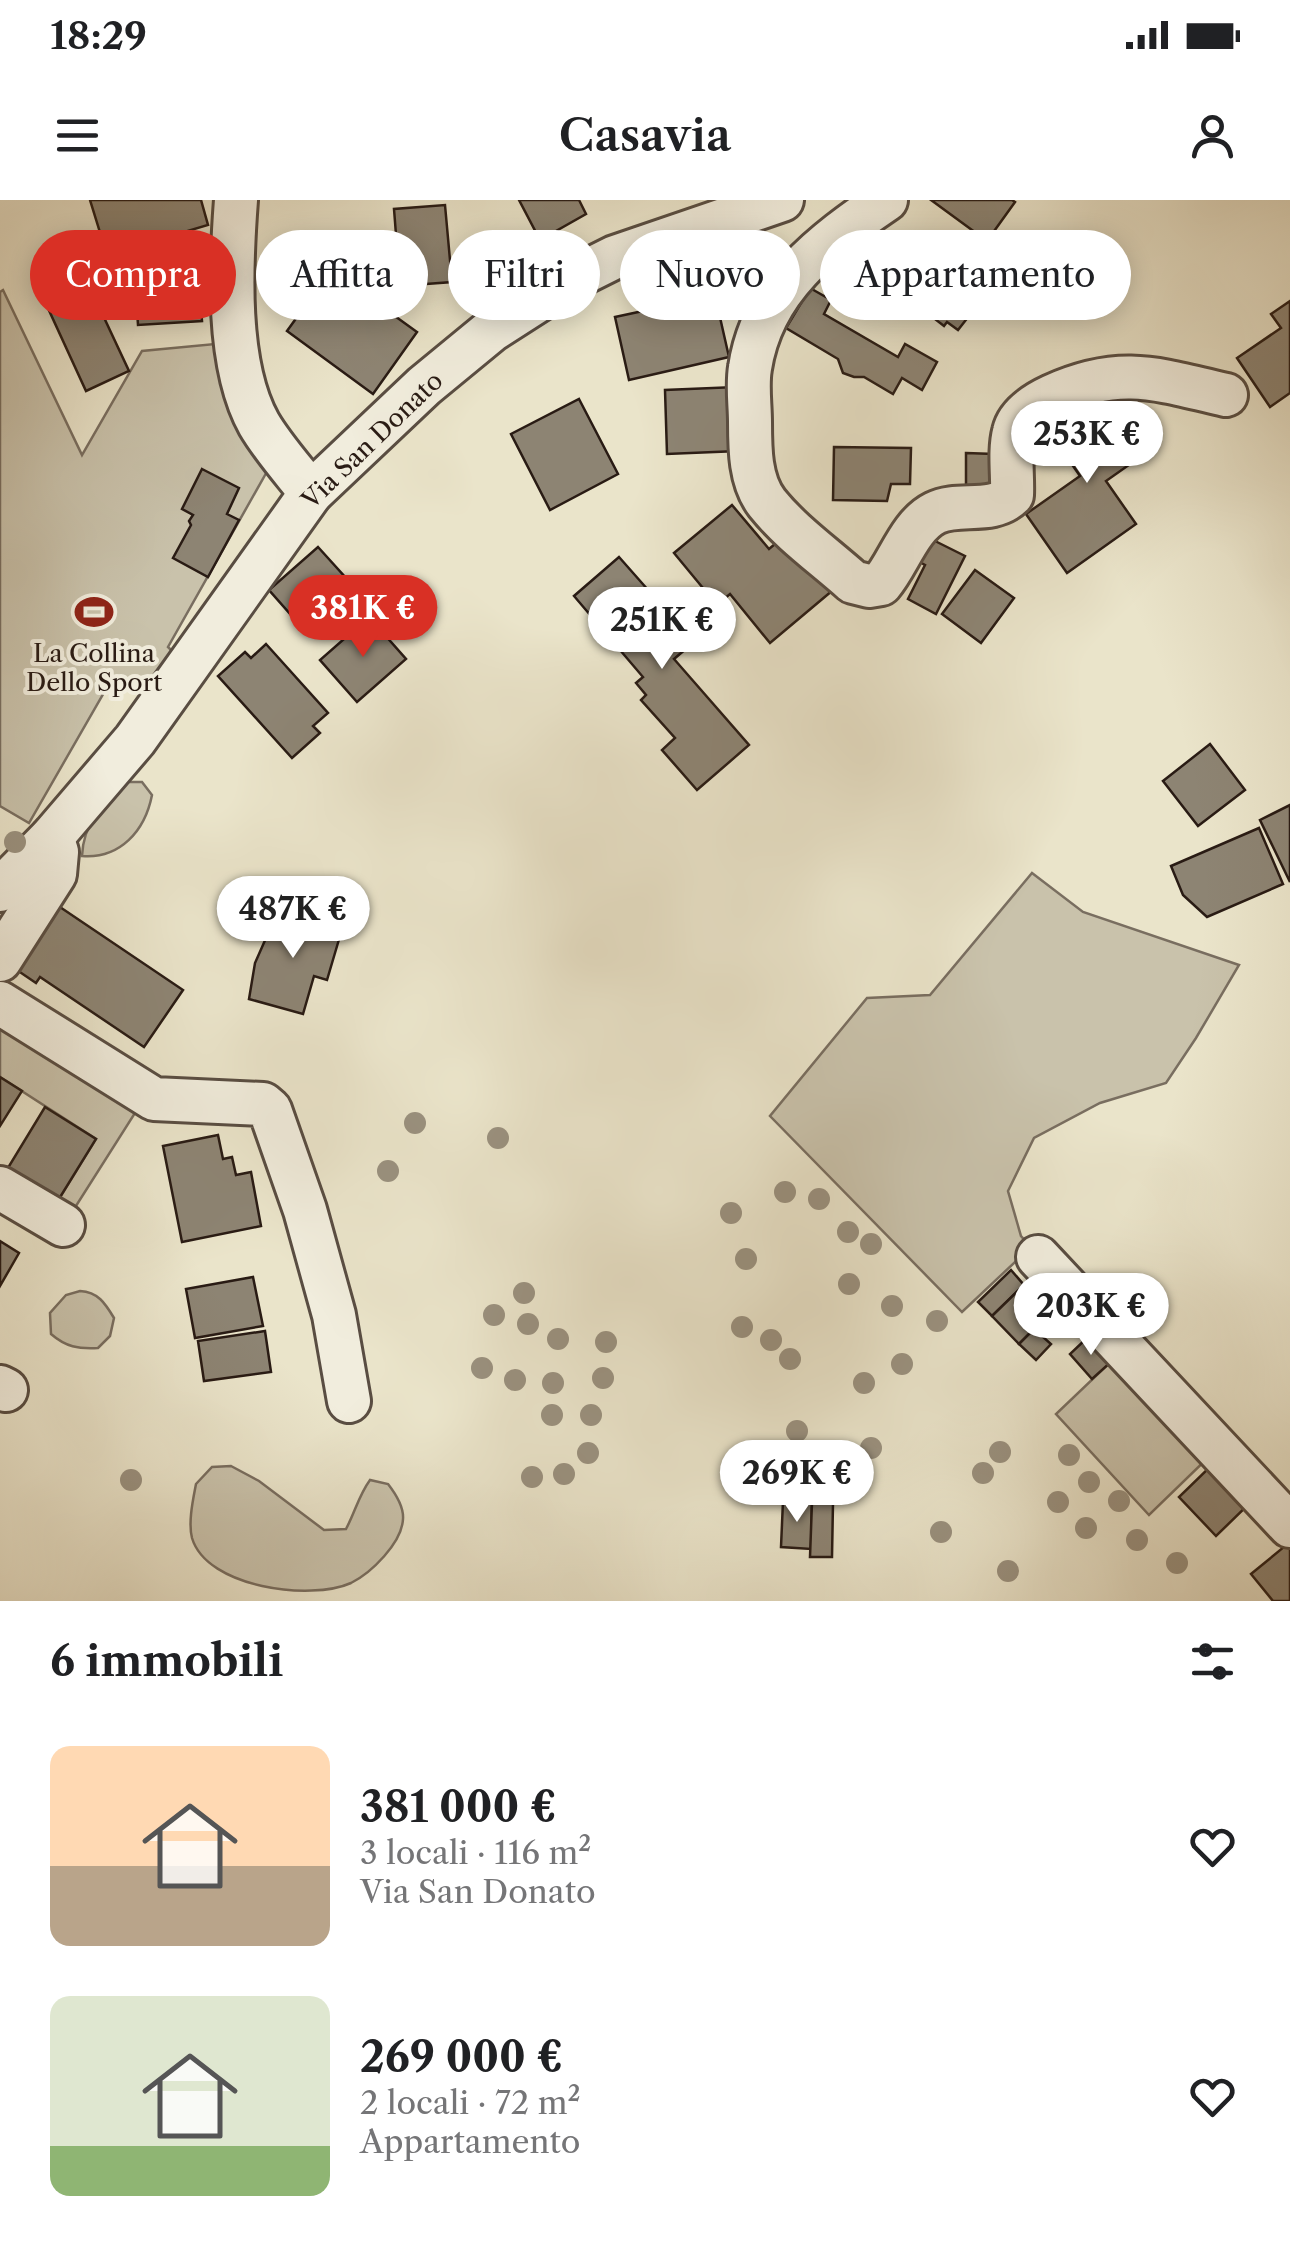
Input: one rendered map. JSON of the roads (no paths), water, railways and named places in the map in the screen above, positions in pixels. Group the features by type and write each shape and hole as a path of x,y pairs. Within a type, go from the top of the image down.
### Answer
{"street":[{"path":"236,200 234,320 245,388 259,424 311,493"},
{"name":"Via San Donato","path":"0,890 52,837 135,740 311,493 424,386 538,298 694,212 782,200"},
{"path":"886,200 796,270 761,322 749,370 750,448 754,474 765,501 852,582 881,584 922,522 938,511 1003,504 1012,495 1014,432 1036,403 1094,379 1144,376 1226,396"},
{"path":"0,960 55,874 57,852 52,837"},
{"path":"0,1002 154,1099 264,1104 270,1110 305,1210 334,1315 349,1401"},
{"path":"0,1188 63,1225"},
{"path":"1038,1257 1290,1526"}],"place":[{"name":"La Collina Dello Sport","path":"94,612"}]}
